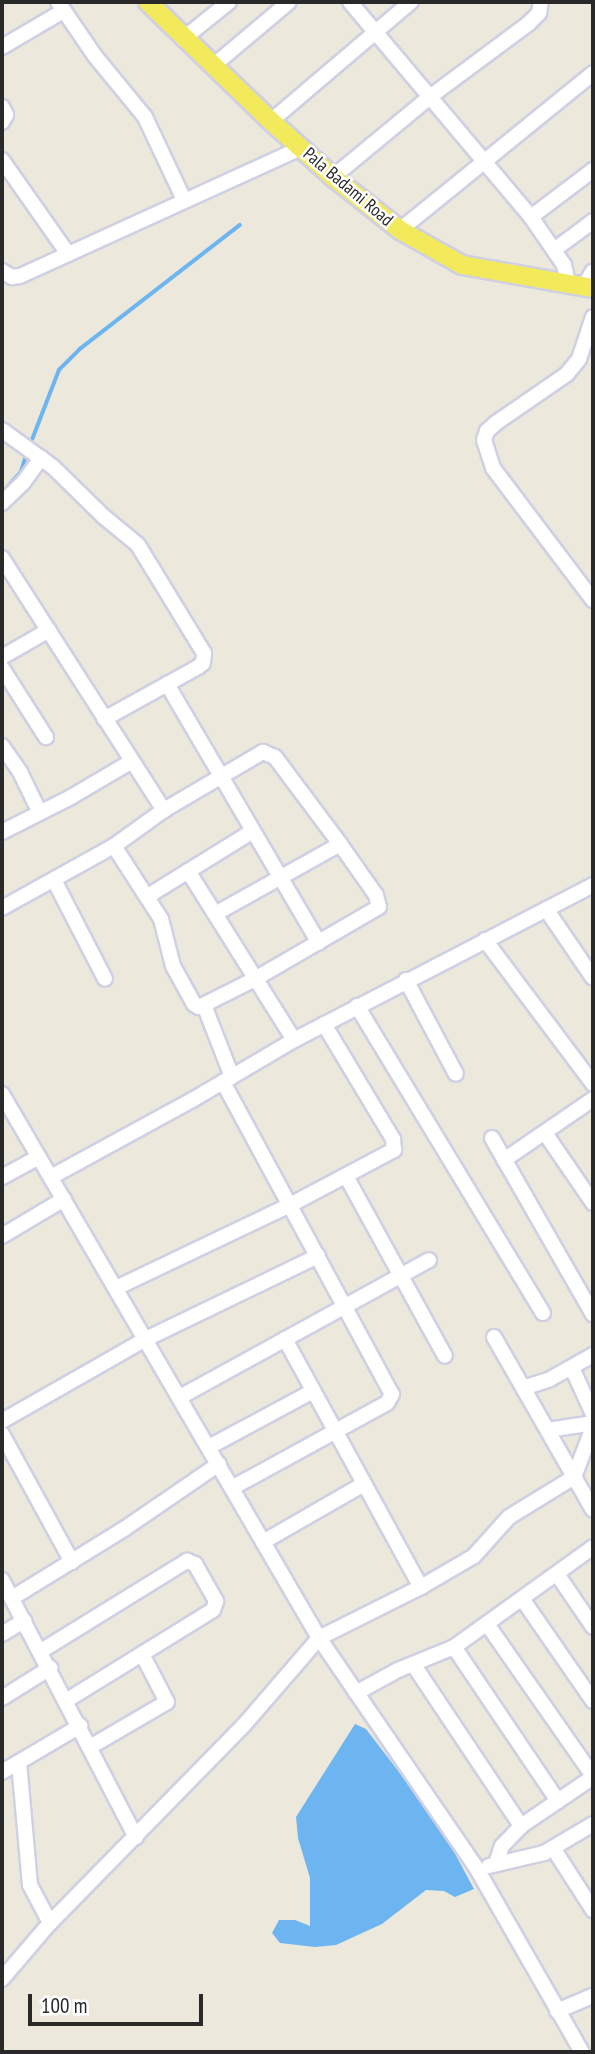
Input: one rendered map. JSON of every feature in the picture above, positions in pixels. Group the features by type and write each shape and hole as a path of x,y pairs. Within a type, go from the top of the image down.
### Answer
{"main road":[{"name":"Pala Badami Road","path":"148,2 183,39 332,177 400,230 462,265 584,282"}],"street":[{"path":"183,39 229,2"},
{"path":"213,66 289,2"},
{"path":"350,2 485,160 564,265 584,282"},
{"path":"271,121 411,2"},
{"path":"332,177 431,96 528,24 539,13 541,2"},
{"path":"2,47 61,6 145,117 184,200"},
{"path":"400,230 593,73"},
{"path":"2,107 6,115 2,122"},
{"path":"2,271 12,277 20,276 301,148"},
{"path":"2,160 68,254"},
{"path":"531,218 593,170"},
{"path":"555,250 593,221"},
{"path":"593,317 583,350 567,374 496,423 487,431 484,440 493,468 593,600"},
{"path":"3,433 41,458 138,545 204,653 203,663 104,719"},
{"path":"2,503 23,483 41,458"},
{"path":"2,558 164,810"},
{"path":"2,657 49,630"},
{"path":"2,668 47,737"},
{"path":"167,684 319,943"},
{"path":"2,746 7,762 39,811"},
{"path":"2,908 114,846 164,810 255,755 270,752 376,895 379,907 256,979 204,1005 194,1004 173,966 165,929 148,896 114,846"},
{"path":"2,832 71,797 132,761"},
{"path":"148,896 253,831"},
{"path":"215,914 340,844"},
{"path":"188,871 294,1040"},
{"path":"54,880 105,979"},
{"path":"51,1177 357,1006 593,885"},
{"path":"546,909 593,978"},
{"path":"485,940 593,1084"},
{"path":"406,981 456,1074"},
{"path":"204,1005 227,1079 290,1205 392,1394 387,1403 232,1488"},
{"path":"357,1006 543,1313"},
{"path":"116,1288 390,1154 396,1145 324,1024"},
{"path":"581,1066 593,1057"},
{"path":"2,1094 7,1114 51,1177 319,1638 477,1869 582,2052"},
{"path":"504,1160 593,1099"},
{"path":"545,1133 593,1203"},
{"path":"492,1138 593,1311"},
{"path":"2,1177 39,1157"},
{"path":"346,1176 445,1356"},
{"path":"2,1236 64,1199"},
{"path":"2,1421 146,1339 318,1256"},
{"path":"180,1397 429,1260"},
{"path":"494,1337 593,1510"},
{"path":"285,1339 421,1587"},
{"path":"523,1388 593,1355"},
{"path":"572,1367 593,1414"},
{"path":"209,1447 313,1391"},
{"path":"2,1979 50,1923 244,1725 319,1638 421,1587 474,1556 522,1506 574,1477 593,1425 548,1430"},
{"path":"2,1434 72,1562"},
{"path":"12,1598 72,1562 219,1464"},
{"path":"263,1542 364,1484"},
{"path":"356,1693 454,1647 593,1548"},
{"path":"41,1651 183,1563 192,1561 216,1606 66,1700"},
{"path":"557,1574 593,1627"},
{"path":"2,1580 136,1837"},
{"path":"523,1600 593,1702"},
{"path":"2,1634 24,1621"},
{"path":"487,1624 593,1777 521,1826 502,1846 496,1864"},
{"path":"454,1647 558,1801"},
{"path":"90,1747 167,1702 142,1654"},
{"path":"413,1664 521,1826"},
{"path":"2,1698 50,1668"},
{"path":"2,1772 80,1726"},
{"path":"19,1762 30,1885 50,1923"},
{"path":"477,1869 553,1848 593,1824"},
{"path":"553,1848 593,1910"},
{"path":"557,2011 593,1996"}],"water":[{"path":"355,1724 366,1729 439,1824 474,1889 455,1897 444,1891 426,1890 382,1924 336,1945 315,1947 280,1943 272,1933 279,1920 295,1920 310,1926 310,1878 298,1838 296,1817"}],"waterway":[{"path":"32,440 59,370 80,349 240,225"},
{"path":"2,493 21,472 25,459"}]}
